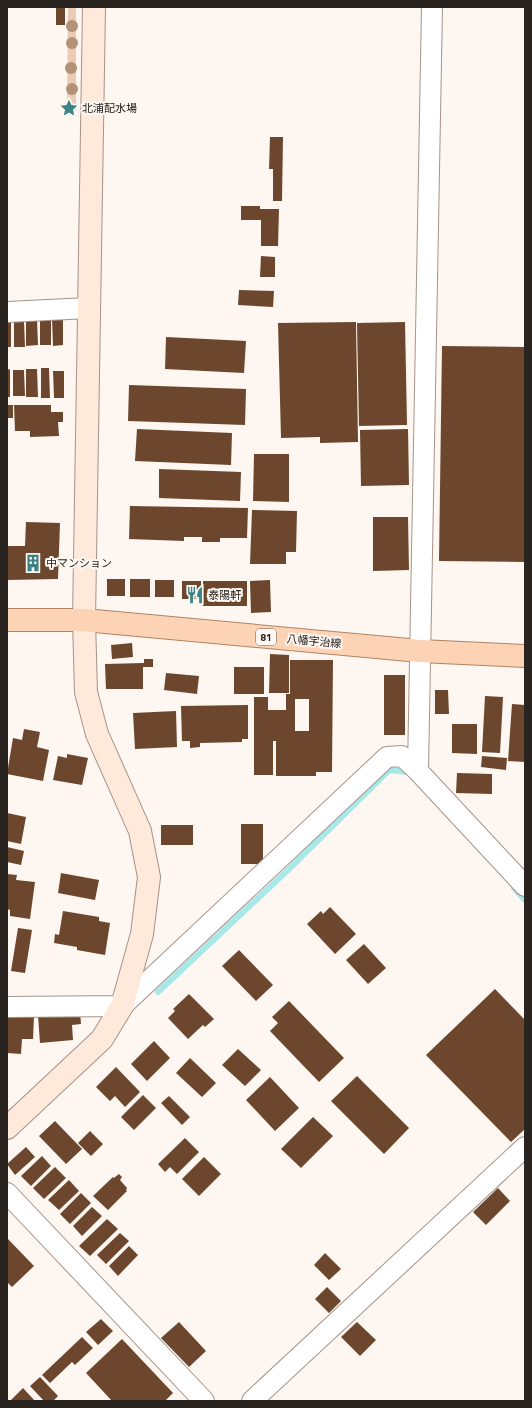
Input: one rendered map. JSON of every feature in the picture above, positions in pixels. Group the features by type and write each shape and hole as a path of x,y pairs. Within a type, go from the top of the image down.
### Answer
{"main road":[{"name":"八幡宇治線","path":"7,620 84,620 420,651 525,656"}],"street":[{"path":"94,7 84,620 86,692 97,734 140,830 149,876 142,934 122,1006"},
{"path":"418,771 432,7"},
{"path":"7,312 89,308"},
{"path":"7,1128 102,1039 122,1006 387,757 402,756 418,771 525,886"},
{"path":"7,1007 122,1006"},
{"path":"252,1401 525,1147"},
{"path":"7,1193 204,1401"}],"shaded area":[{"path":"68,7 76,7 76,111 67,111"}],"building":[{"path":"56,7 65,7 65,25 56,25"},
{"path":"270,137 283,137 282,201 273,201 273,169 269,169"},
{"path":"241,206 260,206 260,209 279,209 278,246 261,246 261,220 241,220"},
{"path":"261,256 275,257 275,277 260,277"},
{"path":"239,290 274,291 273,307 238,305"},
{"path":"26,319 37,319 38,345 26,346"},
{"path":"52,319 63,319 63,345 53,346"},
{"path":"7,320 11,320 11,347 7,347"},
{"path":"40,320 51,320 51,345 40,345"},
{"path":"14,321 24,321 25,347 14,347"},
{"path":"356,322 358,442 320,443 320,437 281,438 278,323"},
{"path":"405,322 407,425 359,426 357,323"},
{"path":"166,337 246,341 244,373 165,369"},
{"path":"442,346 525,347 525,562 439,561"},
{"path":"41,368 49,368 50,398 41,398"},
{"path":"10,369 10,397 7,397 7,370"},
{"path":"26,369 37,369 38,397 26,397"},
{"path":"13,370 24,370 25,396 13,396"},
{"path":"53,371 64,371 64,398 54,398"},
{"path":"129,385 246,389 245,425 128,421"},
{"path":"7,405 13,405 13,418 7,418"},
{"path":"14,405 51,405 51,412 63,412 63,422 58,422 59,436 30,437 30,431 15,431"},
{"path":"137,429 232,433 231,465 135,461"},
{"path":"408,429 409,485 361,486 360,430"},
{"path":"254,454 289,454 289,502 253,501"},
{"path":"159,469 241,472 240,501 159,498"},
{"path":"130,506 248,508 247,538 220,538 220,542 202,542 202,537 184,537 184,541 129,539"},
{"path":"252,510 297,511 296,552 286,552 286,564 250,564"},
{"path":"373,517 408,517 409,570 373,571"},
{"name":"中マンション","path":"26,522 60,523 58,579 7,580 7,546 25,546"},
{"path":"107,579 125,579 125,596 107,596"},
{"path":"130,579 150,579 150,597 130,597"},
{"path":"155,580 174,580 174,597 155,597"},
{"path":"270,580 271,612 251,613 250,581"},
{"path":"182,581 201,581 201,599 182,599"},
{"path":"203,581 247,581 247,606 203,606"},
{"path":"132,643 133,657 112,659 111,645"},
{"path":"270,654 289,655 289,693 269,693"},
{"path":"144,659 153,659 153,667 143,667 143,689 106,689 105,664 144,663"},
{"path":"290,660 333,660 332,772 316,772 316,776 276,776 276,741 273,741 273,775 254,775 254,697 268,697 268,710 286,710 286,694 290,694","holes":["295,699 309,699 309,731 295,731"]},
{"path":"234,667 264,667 264,694 234,694"},
{"path":"166,673 199,676 197,694 164,690"},
{"path":"384,675 405,675 405,735 384,735"},
{"path":"435,690 448,690 449,714 435,714"},
{"path":"485,696 503,697 500,753 482,752"},
{"path":"512,704 525,705 525,762 508,761"},
{"path":"248,705 248,739 242,739 242,742 200,743 200,747 190,748 190,741 182,741 181,706"},
{"path":"176,711 177,747 135,749 133,713"},
{"path":"452,724 477,724 477,754 452,753"},
{"path":"24,729 40,732 37,747 49,750 43,781 7,774 13,738 22,740"},
{"path":"67,754 88,758 82,785 53,780 58,756 67,758"},
{"path":"482,756 507,758 506,770 481,767"},
{"path":"457,773 492,774 492,794 456,793"},
{"path":"7,813 26,817 21,844 7,841"},
{"path":"241,824 263,824 263,864 241,864"},
{"path":"161,825 193,825 193,845 161,845"},
{"path":"7,847 24,851 21,865 7,862"},
{"path":"61,873 99,880 95,900 58,893"},
{"path":"7,874 17,875 16,880 35,882 30,919 10,916 10,910 7,909"},
{"path":"330,907 356,934 335,954 307,924 321,911 323,914"},
{"path":"63,911 99,917 99,921 110,923 105,955 77,950 77,947 54,943 55,934 59,935"},
{"path":"18,928 32,930 25,973 11,971"},
{"path":"364,944 386,968 368,984 346,960"},
{"path":"239,950 273,985 256,1001 222,966"},
{"path":"495,989 525,1020 525,1129 511,1142 426,1055"},
{"path":"189,994 214,1019 205,1027 203,1025 188,1039 168,1018 175,1011 173,1009"},
{"path":"289,1001 344,1058 319,1082 270,1031 278,1023 272,1017"},
{"path":"80,1012 81,1024 72,1025 73,1040 40,1043 38,1015"},
{"path":"7,1015 34,1016 33,1039 22,1039 21,1054 7,1053"},
{"path":"154,1041 170,1058 147,1081 131,1064"},
{"path":"238,1049 261,1070 245,1086 222,1065"},
{"path":"190,1058 216,1083 202,1097 176,1073"},
{"path":"116,1067 140,1092 125,1107 115,1096 110,1101 96,1087"},
{"path":"357,1076 409,1128 384,1154 331,1101"},
{"path":"270,1077 299,1108 275,1131 246,1100"},
{"path":"143,1095 156,1108 134,1130 121,1117"},
{"path":"169,1096 190,1117 182,1125 161,1103"},
{"path":"313,1117 333,1136 301,1168 281,1149"},
{"path":"55,1121 82,1149 66,1164 39,1136"},
{"path":"90,1131 103,1144 91,1156 78,1143"},
{"path":"185,1138 199,1152 177,1174 170,1167 165,1172 158,1164"},
{"path":"26,1147 35,1157 15,1175 7,1164"},
{"path":"42,1156 51,1166 31,1186 21,1176"},
{"path":"204,1157 221,1174 199,1196 182,1179"},
{"path":"55,1167 66,1178 44,1199 33,1188"},
{"path":"119,1174 122,1177 120,1180 127,1188 127,1191 108,1210 93,1196 113,1177 114,1178"},
{"path":"69,1180 79,1191 59,1210 48,1200"},
{"path":"498,1188 510,1201 486,1225 473,1212"},
{"path":"81,1193 91,1203 70,1224 60,1214"},
{"path":"92,1207 102,1216 82,1236 73,1226"},
{"path":"107,1219 118,1229 90,1256 79,1246"},
{"path":"120,1233 129,1241 106,1264 97,1255"},
{"path":"7,1238 34,1266 12,1287 7,1282"},
{"path":"129,1246 138,1255 118,1276 109,1266"},
{"path":"325,1253 341,1269 329,1280 314,1265"},
{"path":"327,1287 341,1301 329,1313 315,1299"},
{"path":"101,1319 113,1331 98,1345 86,1332"},
{"path":"179,1322 206,1351 189,1367 161,1338"},
{"path":"357,1322 376,1340 360,1356 341,1337"},
{"path":"82,1337 93,1348 75,1365 72,1362 50,1383 42,1375"},
{"path":"122,1339 173,1393 165,1401 112,1401 86,1373"},
{"path":"40,1377 58,1396 53,1401 44,1401 30,1386"},
{"path":"23,1388 35,1401 10,1401"}],"waterway":[{"path":"158,992 289,869 389,770 407,772"},
{"path":"514,888 525,900"}],"place":[{"name":"北浦配水場","path":"69,108"},
{"name":"中マンション","path":"33,563"},
{"name":"泰陽軒","path":"195,595"}]}
